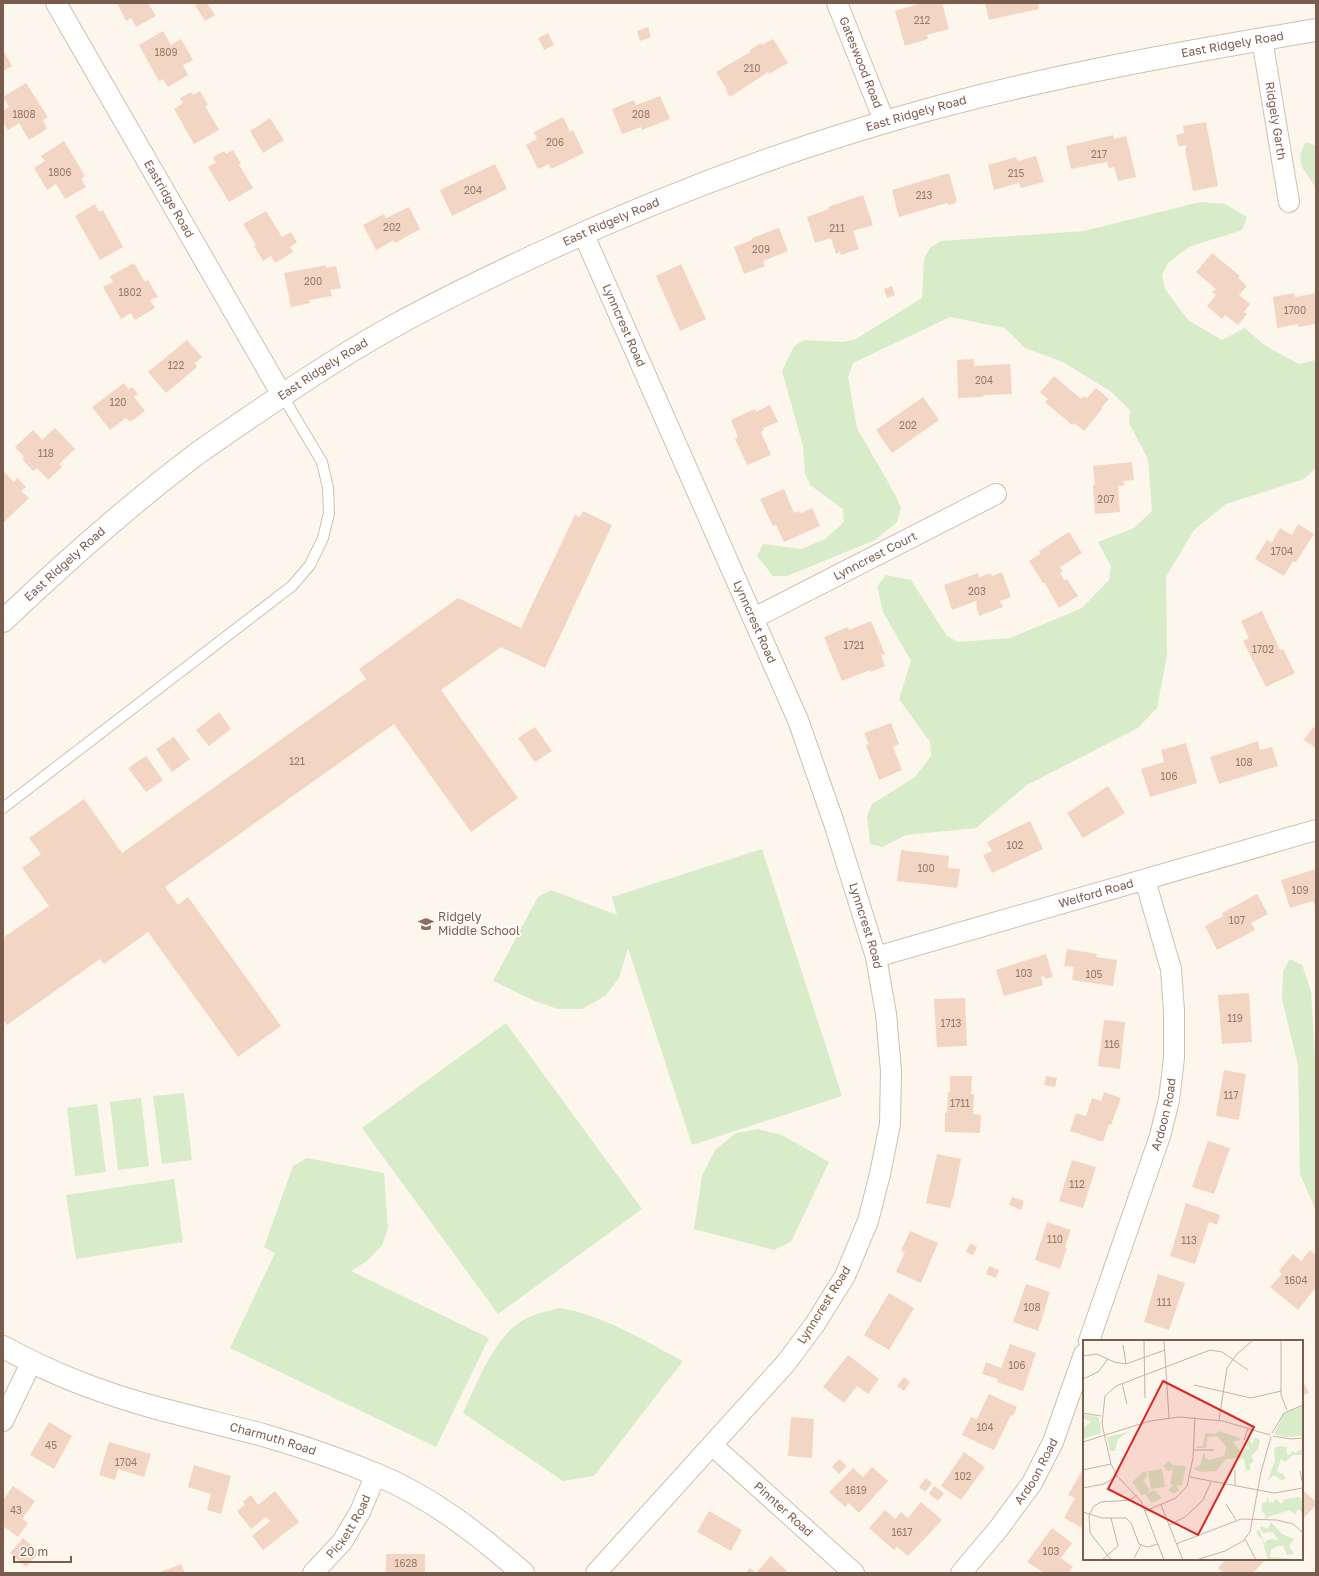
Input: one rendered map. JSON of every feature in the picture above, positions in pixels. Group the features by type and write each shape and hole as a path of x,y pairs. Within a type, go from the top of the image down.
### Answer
{"street":[{"name":"Eastridge Road","path":"56,3 282,395"},
{"name":"Gateswood Road","path":"836,3 884,123"},
{"name":"East Ridgely Road","path":"3,621 90,541 141,498 200,452 282,395 352,350 392,327 458,292 582,233 729,174 779,156 925,111 1068,76 1163,57 1316,30"},
{"name":"Ridgely Garth","path":"1262,39 1289,202"},
{"name":"Lynncrest Road","path":"582,233 798,720 834,823 876,957 887,1029 891,1071 890,1124 880,1174 868,1221 845,1276 815,1324 786,1363 596,1573"},
{"name":"Lynncrest Court","path":"754,618 996,494"},
{"name":"Welford Road","path":"876,957 1316,830"},
{"name":"Ardoon Road","path":"1088,1340 1160,1136 1169,1100 1174,1058 1174,1011 1170,969 1146,880"},
{"name":"Charmuth Road","path":"3,1347 31,1363 91,1388 271,1438 319,1453 376,1474 414,1493 448,1513 494,1548 522,1573"},
{"name":"Ardoon Road","path":"960,1573 999,1528 1032,1483 1053,1442 1083,1357"},
{"path":"3,1421 31,1363"},
{"name":"Pinnter Road","path":"712,1445 854,1573"},
{"name":"Pickett Road","path":"313,1573 342,1542 360,1512 376,1474"}],"lane":[{"path":"3,808 292,586 310,565 323,538 329,513 328,488 322,462 282,395"}],"green space":[{"path":"1306,142 1316,146 1316,188 1302,167 1300,154"},
{"path":"1200,202 1225,204 1247,217 1242,230 1189,247 1168,263 1162,275 1165,289 1188,320 1222,340 1245,328 1264,345 1299,364 1316,360 1316,468 1304,479 1226,504 1194,530 1166,577 1167,655 1157,708 1138,728 1027,785 976,828 906,835 882,847 870,844 867,816 872,804 915,777 931,756 930,742 899,699 911,661 883,612 877,586 886,575 911,580 947,636 958,642 1010,638 1082,608 1109,580 1111,566 1098,542 1134,528 1152,511 1148,459 1129,423 1130,410 1110,391 1063,362 1025,348 1005,328 950,317 853,363 848,377 857,428 896,496 901,508 897,522 875,540 787,576 773,576 757,556 763,544 801,549 825,539 844,522 843,509 810,485 805,473 803,446 782,371 794,346 804,340 843,342 856,339 922,298 924,259 930,248 941,241 1084,231"},
{"path":"762,849 842,1096 692,1145 628,948 619,978 605,996 582,1009 558,1009 535,1001 493,981 538,897 551,890 617,915 612,897"},
{"path":"1290,959 1302,965 1311,991 1316,1071 1316,1211 1300,1174 1298,1065 1282,999 1283,971"},
{"path":"506,1023 642,1209 498,1314 362,1128"},
{"path":"184,1093 192,1160 162,1164 153,1096"},
{"path":"141,1098 149,1166 118,1170 110,1102"},
{"path":"97,1104 106,1172 75,1176 67,1108"},
{"path":"758,1129 782,1135 829,1162 791,1242 774,1250 694,1229 702,1176 715,1150 736,1133"},
{"path":"307,1158 384,1173 388,1228 382,1245 367,1261 351,1271 489,1338 436,1447 230,1348 275,1253 264,1247 293,1166"},
{"path":"174,1179 183,1242 76,1259 66,1195"},
{"path":"560,1308 592,1316 639,1337 683,1361 594,1476 563,1481 463,1413 481,1373 497,1346 506,1335 516,1325 527,1318 539,1313"}],"building":[{"path":"117,3 148,3 156,16 136,27 131,18 126,21"},
{"path":"198,3 207,3 215,15 205,21 195,5"},
{"path":"921,3 942,3 949,29 927,35 928,39 905,46 895,11"},
{"path":"985,3 1038,3 1039,9 989,20"},
{"path":"648,27 651,37 640,41 637,31"},
{"path":"163,31 171,45 181,39 193,60 183,65 188,75 168,87 163,79 159,81 139,45"},
{"path":"548,33 554,45 544,50 538,38"},
{"path":"773,39 788,63 769,74 768,72 730,97 716,72 750,52 750,50 761,43 762,45"},
{"path":"3,50 12,66 3,71"},
{"path":"26,83 48,117 43,120 47,129 29,140 19,123 8,130 3,121 3,111 9,107 3,97"},
{"path":"200,91 208,105 205,106 219,130 194,144 174,109 183,103 180,98 191,92 193,95"},
{"path":"660,96 670,119 642,130 641,127 622,134 612,109 634,100 636,105"},
{"path":"563,117 570,132 573,130 584,153 551,169 549,164 538,169 526,145 537,139 534,132"},
{"path":"270,118 284,140 263,153 250,131"},
{"path":"1206,122 1218,186 1193,191 1185,149 1186,145 1179,147 1176,135 1184,133 1183,126"},
{"path":"1113,135 1114,139 1126,136 1136,177 1118,181 1114,167 1109,168 1107,162 1071,169 1066,146"},
{"path":"64,141 85,176 81,179 86,187 65,199 56,184 47,190 34,168 45,161 41,156"},
{"path":"233,150 241,164 239,165 253,188 229,202 208,167 216,163 213,157 224,151 226,154"},
{"path":"1036,156 1044,182 1021,188 1019,183 994,190 988,165 1016,157 1018,161"},
{"path":"495,164 507,189 452,216 440,190"},
{"path":"949,173 957,201 955,201 956,203 948,205 947,203 899,217 892,190"},
{"path":"863,195 873,225 853,231 859,249 841,255 840,252 836,254 831,238 815,243 807,217 829,209 828,207"},
{"path":"95,204 99,212 103,210 123,247 100,260 75,216"},
{"path":"409,207 420,229 395,243 394,240 376,250 363,225 384,214 386,218"},
{"path":"266,211 282,237 291,232 297,242 290,247 293,252 275,263 271,256 263,261 254,246 256,245 243,224"},
{"path":"779,228 788,251 763,261 765,266 744,274 734,247 752,240 752,238"},
{"path":"1212,253 1240,276 1238,278 1247,286 1239,295 1250,304 1244,312 1247,314 1238,325 1225,315 1222,319 1207,306 1216,295 1212,292 1216,289 1196,272"},
{"path":"134,263 145,282 148,280 158,297 150,300 155,308 135,320 131,313 121,319 103,287 113,282 110,276"},
{"path":"681,264 706,319 680,331 656,276"},
{"path":"326,265 326,268 336,266 341,288 330,290 332,296 309,300 310,303 291,307 284,273"},
{"path":"892,286 895,295 887,298 884,289"},
{"path":"1294,293 1295,297 1316,293 1316,324 1298,327 1298,324 1277,328 1273,297"},
{"path":"187,340 202,357 195,363 197,367 166,393 148,372"},
{"path":"974,359 974,366 1010,364 1012,394 958,398 957,360"},
{"path":"1054,376 1081,399 1084,396 1087,398 1096,388 1109,399 1084,431 1074,423 1072,425 1045,402 1048,399 1040,392"},
{"path":"124,383 128,389 132,387 138,394 134,397 145,411 130,422 126,418 110,430 92,407"},
{"path":"923,397 939,420 892,453 876,430"},
{"path":"770,405 778,422 763,428 764,430 761,432 771,455 747,465 735,439 738,437 731,420 755,409 756,412"},
{"path":"55,428 75,449 59,464 62,467 48,480 37,468 33,471 22,459 24,457 15,447 33,430 42,440"},
{"path":"1132,462 1134,480 1123,481 1124,486 1118,486 1120,512 1095,514 1093,485 1095,485 1093,466"},
{"path":"3,471 14,482 17,478 26,487 21,491 29,498 3,523"},
{"path":"784,489 794,513 799,511 801,513 812,508 820,526 784,542 776,525 773,526 760,499"},
{"path":"583,511 612,525 545,668 501,647 441,690 518,798 471,832 394,724 165,887 178,905 188,897 281,1026 238,1057 148,932 104,964 100,959 7,1025 3,1019 3,938 49,906 22,868 41,854 29,838 84,799 122,853 366,679 359,669 458,598 521,628 575,515 580,517"},
{"path":"1298,524 1314,534 1296,562 1293,561 1284,576 1255,559 1267,540 1272,542 1280,528 1292,535"},
{"path":"1069,532 1082,553 1060,567 1063,572 1060,573 1064,580 1067,579 1078,596 1059,608 1045,583 1043,583 1029,561 1040,554 1039,551"},
{"path":"1002,572 1011,597 1000,601 1003,607 979,616 976,601 952,610 944,585 978,573 979,577 991,573 992,576"},
{"path":"1262,611 1280,650 1283,649 1295,673 1266,687 1243,641 1249,638 1241,621"},
{"path":"871,621 885,654 881,655 885,666 842,681 824,637 848,627 849,630"},
{"path":"219,712 231,729 209,746 196,730"},
{"path":"891,723 899,744 893,747 902,770 879,780 866,745 869,744 864,733"},
{"path":"535,727 552,751 535,762 518,738"},
{"path":"1313,727 1316,729 1316,748 1304,740"},
{"path":"174,737 190,759 172,772 156,749"},
{"path":"1258,741 1260,750 1272,747 1278,766 1219,784 1210,757"},
{"path":"1186,743 1197,783 1150,797 1141,769 1164,762 1161,750"},
{"path":"146,756 163,780 146,792 128,768"},
{"path":"1108,786 1125,813 1083,838 1067,813"},
{"path":"1030,821 1043,849 992,873 983,855 992,851 987,842"},
{"path":"901,850 949,856 948,868 960,869 957,888 897,881"},
{"path":"1316,869 1316,909 1313,901 1290,908 1281,880"},
{"path":"1257,894 1268,914 1251,923 1255,930 1217,950 1205,926 1223,916 1222,913"},
{"path":"1067,949 1097,954 1096,957 1117,960 1113,986 1072,980 1074,967 1064,966"},
{"path":"1046,954 1053,977 1045,979 1044,976 1041,977 1043,985 1004,996 996,970"},
{"path":"1249,993 1252,1042 1222,1044 1218,995"},
{"path":"965,998 967,1046 937,1047 934,999"},
{"path":"1104,1020 1125,1022 1120,1069 1098,1066"},
{"path":"1224,1070 1246,1074 1239,1120 1216,1116"},
{"path":"950,1076 972,1076 971,1094 974,1094 973,1114 981,1115 980,1133 945,1132 945,1113 947,1113 948,1092 950,1092"},
{"path":"1046,1076 1057,1078 1055,1087 1044,1085"},
{"path":"1104,1092 1121,1098 1111,1125 1109,1124 1103,1142 1070,1131 1076,1113 1086,1116 1092,1098 1101,1101"},
{"path":"1208,1141 1230,1148 1214,1194 1192,1187"},
{"path":"937,1154 961,1159 950,1208 926,1203"},
{"path":"1072,1160 1096,1167 1083,1208 1059,1201"},
{"path":"1012,1197 1024,1201 1021,1210 1009,1205"},
{"path":"1186,1203 1220,1215 1217,1225 1209,1222 1195,1264 1170,1256"},
{"path":"1047,1222 1071,1230 1060,1269 1035,1260"},
{"path":"910,1231 938,1243 921,1283 896,1272 905,1252 901,1251"},
{"path":"970,1243 977,1247 973,1255 966,1252"},
{"path":"1310,1250 1316,1255 1316,1287 1298,1310 1270,1287 1282,1274 1279,1271 1293,1254 1301,1261"},
{"path":"989,1266 999,1270 996,1278 986,1274"},
{"path":"1158,1274 1185,1283 1169,1330 1144,1322"},
{"path":"1026,1284 1050,1292 1038,1331 1013,1322"},
{"path":"889,1293 914,1308 889,1350 864,1335"},
{"path":"1010,1344 1036,1353 1023,1391 997,1382 998,1379 982,1374 986,1362 1001,1368"},
{"path":"848,1355 879,1379 868,1394 857,1386 844,1403 823,1387"},
{"path":"904,1377 910,1382 904,1391 897,1386"},
{"path":"1303,1380 1309,1393 1303,1396"},
{"path":"989,1394 1017,1407 1013,1416 1011,1415 994,1450 962,1435 971,1417 977,1419"},
{"path":"791,1417 814,1419 812,1458 788,1456"},
{"path":"49,1422 72,1436 54,1469 30,1455"},
{"path":"109,1442 151,1454 144,1477 118,1469 115,1480 99,1475"},
{"path":"964,1452 985,1467 961,1500 941,1486"},
{"path":"839,1459 847,1466 839,1474 832,1467"},
{"path":"194,1465 231,1476 221,1514 207,1510 211,1494 188,1487"},
{"path":"872,1467 888,1481 859,1513 849,1503 845,1507 829,1492 853,1468 863,1477"},
{"path":"1083,1469 1083,1528 1064,1518 1075,1498 1068,1495"},
{"path":"926,1478 932,1483 925,1492 919,1487"},
{"path":"13,1486 35,1501 22,1519 28,1523 18,1537 3,1526 3,1500"},
{"path":"934,1486 944,1493 938,1501 929,1494"},
{"path":"1303,1490 1316,1502 1316,1505 1303,1519"},
{"path":"275,1491 299,1522 263,1550 252,1536 270,1521 266,1517 251,1529 237,1511 245,1505 243,1502 251,1495 258,1505"},
{"path":"921,1502 942,1520 908,1556 897,1547 894,1550 869,1528 885,1510 895,1519 901,1512 908,1518"},
{"path":"709,1511 742,1530 731,1551 697,1532"},
{"path":"1052,1528 1072,1543 1061,1558 1073,1567 1068,1573 1044,1573 1027,1562"},
{"path":"23,1538 39,1552 26,1567 10,1553"},
{"path":"386,1554 425,1554 425,1573 386,1573"},
{"path":"771,1556 789,1573 756,1573"},
{"path":"1225,1560 1265,1560 1253,1573 1223,1573 1218,1568"},
{"path":"181,1564 185,1573 158,1573"},
{"path":"750,1568 756,1573 745,1573"}],"place":[{"name":"Ridgely Middle School","path":"426,924"}]}
